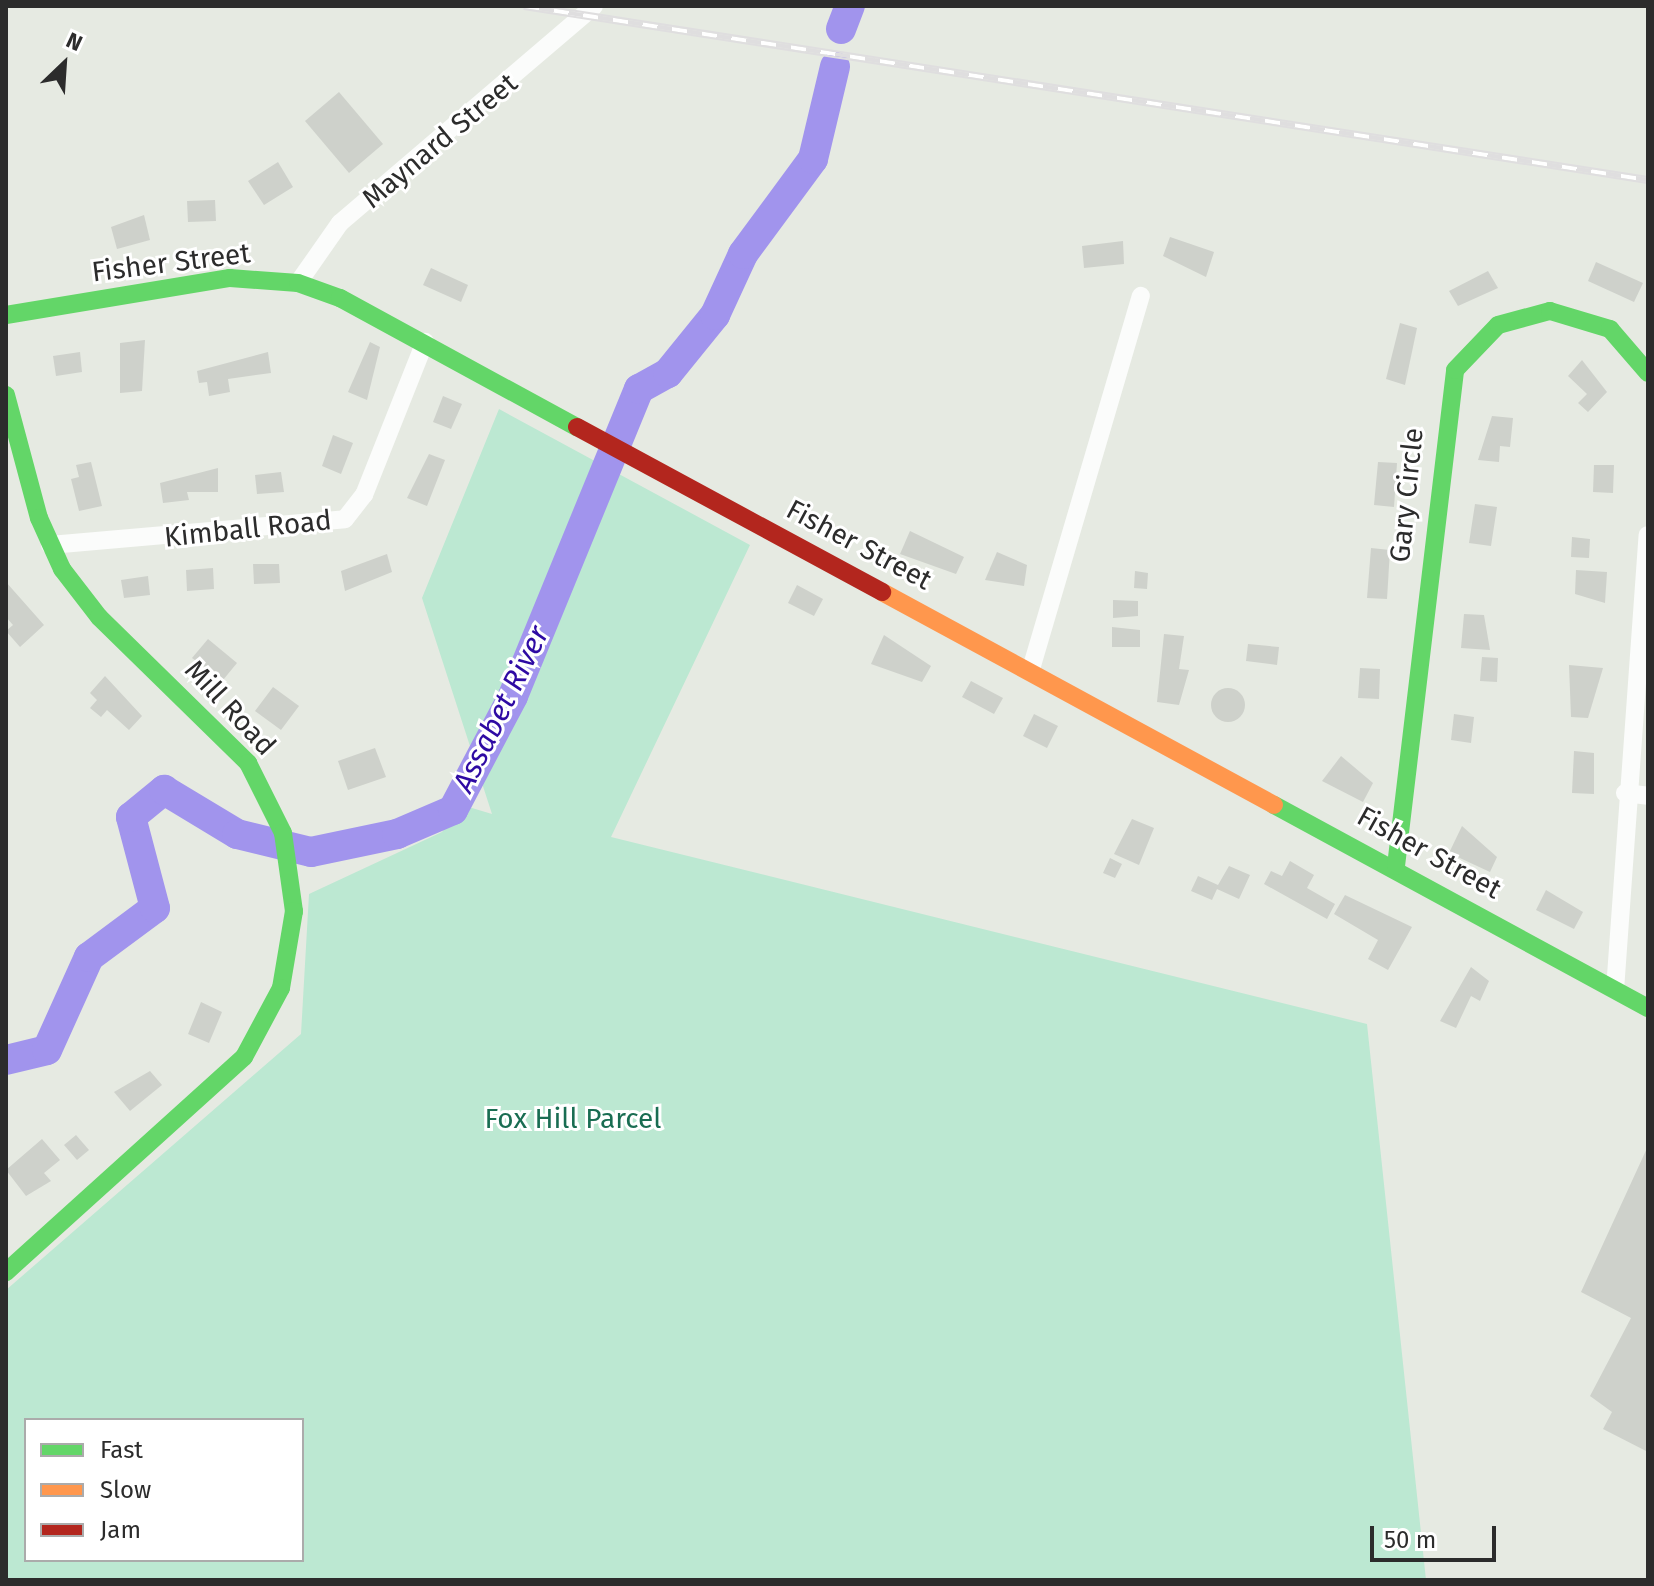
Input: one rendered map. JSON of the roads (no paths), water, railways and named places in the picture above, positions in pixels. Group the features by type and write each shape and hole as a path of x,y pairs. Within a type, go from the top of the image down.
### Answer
{"main road":[{"name":"Fisher Street","path":"6,315 230,278 298,283 425,342 1396,866 1648,1008"},
{"name":"Gary Circle","path":"1396,866 1445,407 1455,370 1491,329 1550,311 1610,329 1648,373"},
{"name":"Mill Road","path":"6,395 50,545 86,602 213,723 262,785 293,884 288,963 244,1057 6,1272"}],"street":[{"name":"Maynard Street","path":"298,283 340,223 594,6"},
{"path":"1031,669 1141,296"},
{"name":"Kimball Road","path":"50,545 345,519 364,495 425,342"},
{"path":"1615,990 1625,793 1648,535"},
{"path":"1625,793 1648,796"}],"waterway":[{"name":"Assabet River","path":"841,29 850,6"},
{"name":"Assabet River","path":"6,1060 47,1050 89,957 155,908 131,817 164,790 237,834 311,852 397,834 453,810 513,696 639,389 668,373 715,315 743,254 813,159 835,67"}],"railway":[{"path":"524,6 1648,180"}],"park label":[{"name":"Fox Hill Parcel","path":"573,1119"}]}
